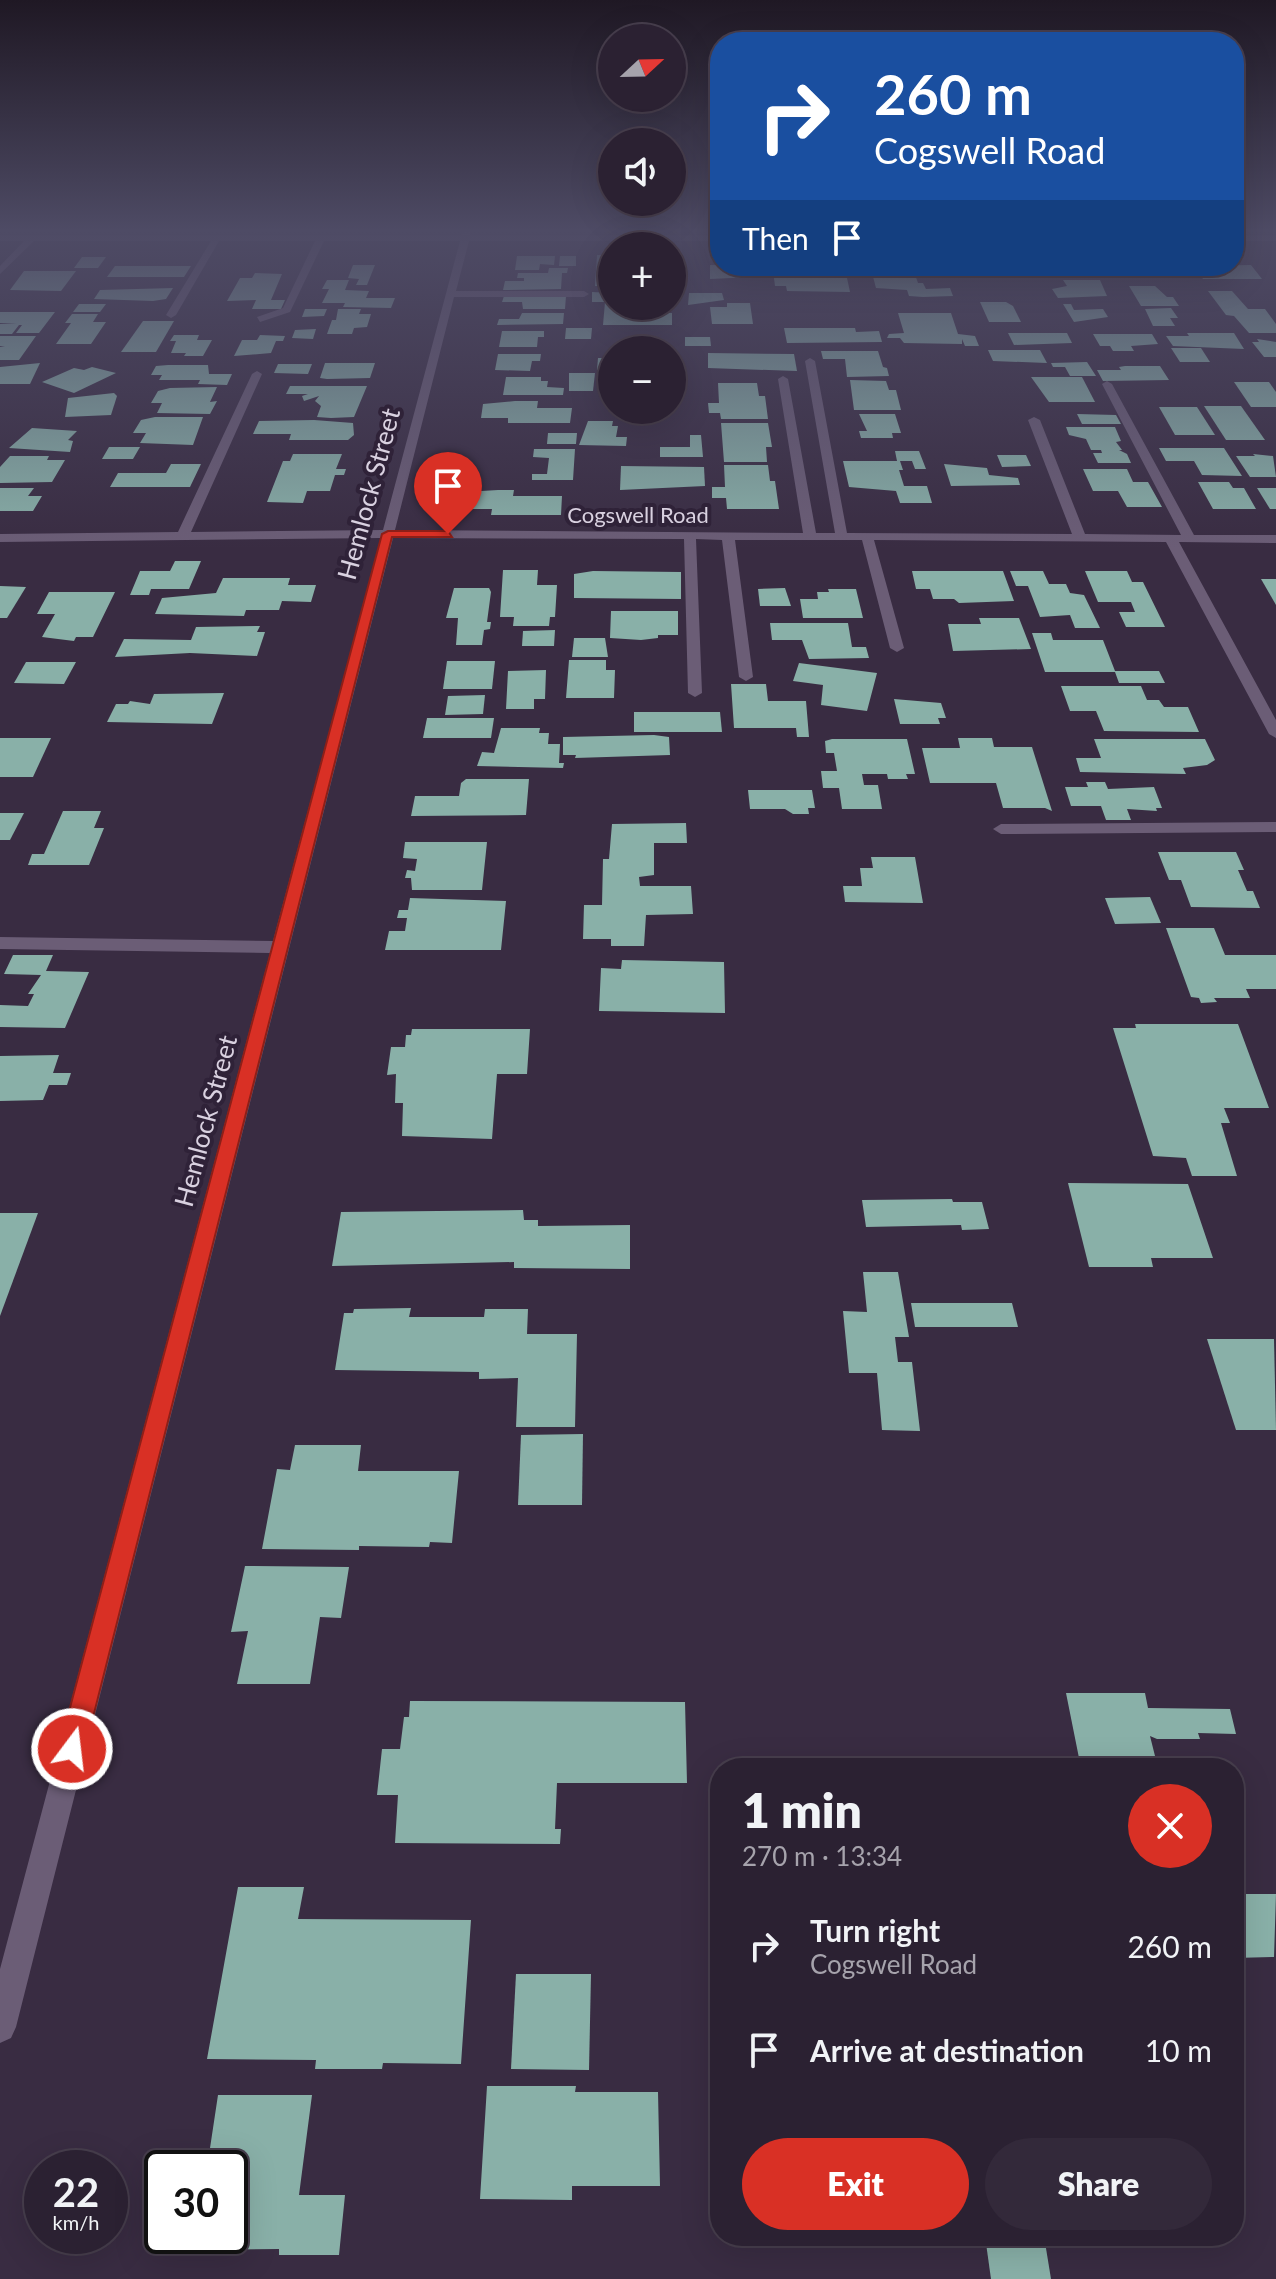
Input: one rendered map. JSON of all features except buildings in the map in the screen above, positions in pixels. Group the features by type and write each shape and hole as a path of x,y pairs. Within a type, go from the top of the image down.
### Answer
{"street":[{"name":"Hemlock Street","path":"0,2027 439,336"},
{"path":"810,361 842,537"},
{"path":"183,536 257,374"},
{"path":"783,379 810,536"},
{"path":"1107,384 1190,539"},
{"path":"1034,420 1080,538"},
{"name":"Cogswell Road","path":"0,538 388,534 1276,539"},
{"path":"690,535 695,693"},
{"path":"728,535 746,677"},
{"path":"867,537 897,648"},
{"path":"1171,539 1276,734"},
{"path":"1001,829 1276,827"},
{"path":"0,943 280,947"}],"route":[{"path":"72,1749 388,534 448,534"}]}
